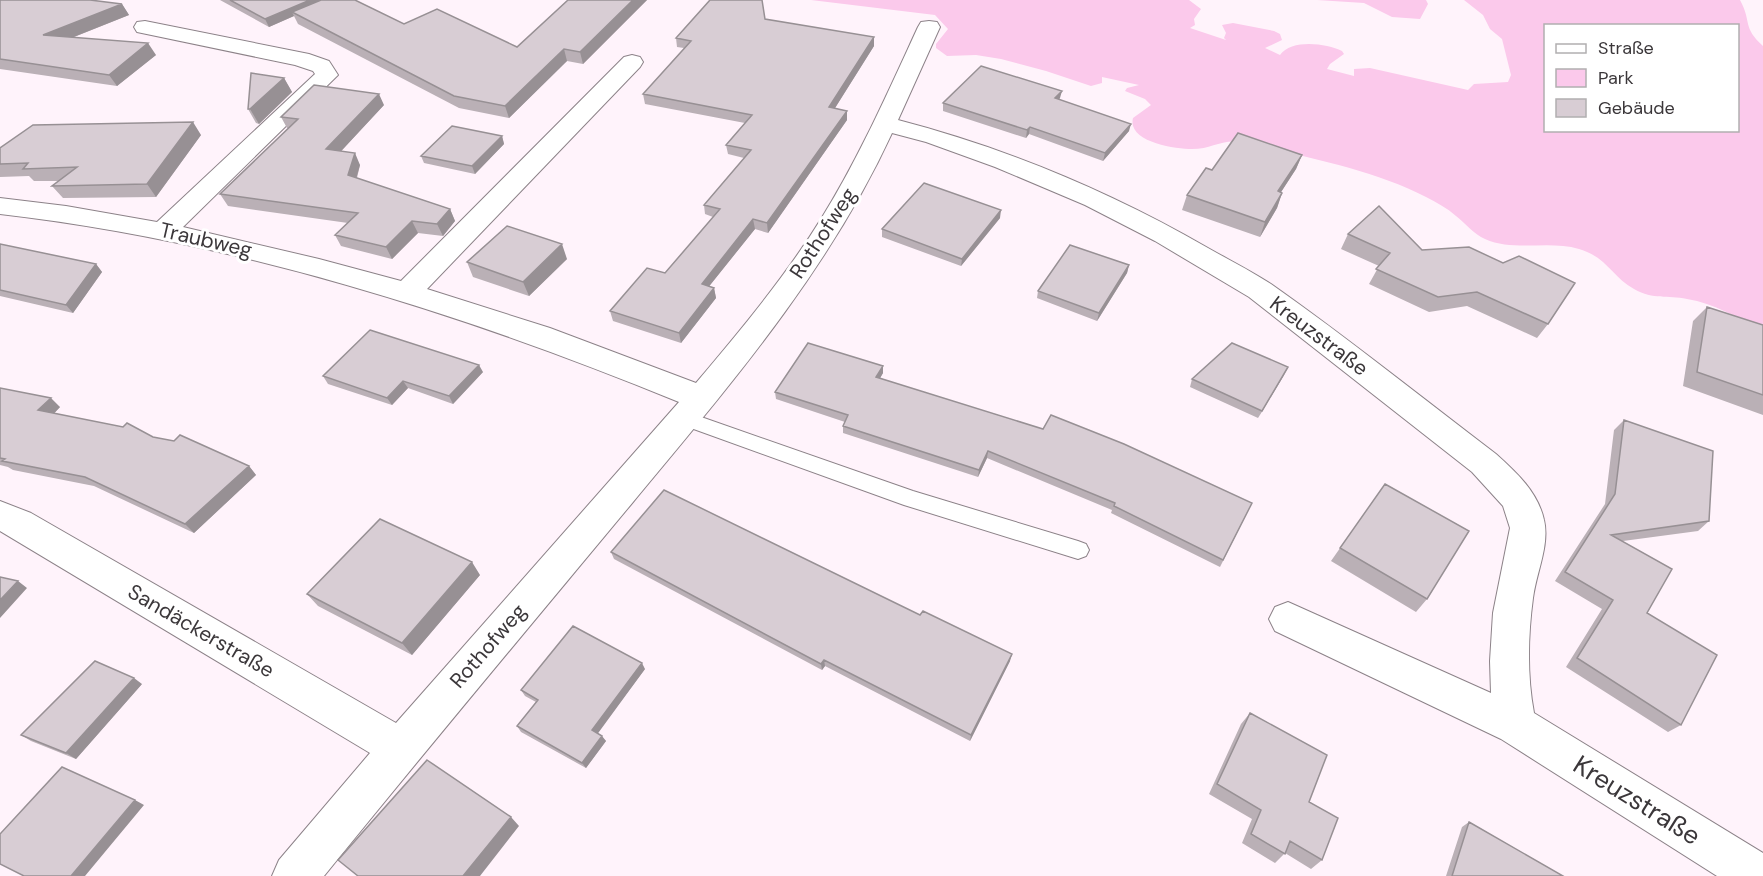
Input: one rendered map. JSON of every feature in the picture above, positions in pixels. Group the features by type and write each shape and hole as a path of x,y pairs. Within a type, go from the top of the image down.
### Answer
{"street":[{"path":"145,27 301,59 321,66 327,75 164,230"},
{"name":"Rothofweg","path":"295,876 400,748 693,408 765,319 818,245 853,187 929,27"},
{"path":"408,291 632,62"},
{"name":"Kreuzstraße","path":"884,124 935,137 1004,162 1094,199 1165,235 1259,290 1484,463 1512,491 1522,507 1528,528 1514,598 1512,630 1511,701 1516,725"},
{"name":"Traubweg","path":"0,206 42,210 164,230 408,291 638,371 693,408"},
{"name":"Sandäckerstraße","path":"0,516 18,523 400,748"},
{"name":"Kreuzstraße","path":"1288,619 1516,725 1758,876"}],"lane":[{"path":"693,408 911,499 1078,550"}],"green space":[{"path":"811,0 1189,0 1201,9 1194,19 1195,25 1190,28 1226,40 1224,38 1226,33 1222,25 1233,23 1274,31 1280,34 1282,40 1265,48 1280,55 1292,46 1309,44 1327,46 1342,51 1344,54 1327,69 1354,76 1354,69 1370,68 1468,90 1474,84 1508,82 1511,75 1502,39 1490,29 1483,15 1464,0 1740,0 1752,34 1763,46 1763,329 1697,301 1654,296 1634,289 1603,262 1579,249 1556,245 1508,245 1485,239 1434,201 1382,178 1312,158 1242,142 1234,141 1192,149 1164,146 1137,133 1133,126 1133,118 1151,105 1145,99 1125,91 1127,88 1139,85 1102,77 1102,83 1091,86 1001,59 976,55 947,56 936,48 936,44 948,29 935,15"},
{"path":"1317,0 1426,0 1428,4 1420,19 1392,17 1364,3"}],"building":[{"path":"0,0 90,0 122,4 43,35 148,43 109,75 0,59"},
{"path":"230,0 310,0 265,19"},
{"path":"321,0 355,0 404,24 437,9 517,47 568,0 633,0 580,52 564,49 505,106 454,96 292,12"},
{"path":"710,0 762,0 765,19 874,37 829,107 847,111 767,223 753,219 702,284 714,288 679,333 610,311 647,268 665,273 720,209 704,205 751,150 726,145 752,115 643,94 691,41 676,38"},
{"path":"981,66 1062,91 1055,98 1131,124 1105,153 1030,127 1027,130 943,103"},
{"path":"251,73 284,78 248,109"},
{"path":"314,85 379,94 326,149 355,153 348,175 450,209 437,224 412,221 386,247 335,235 358,213 220,194 298,119 281,117"},
{"path":"193,122 147,184 52,186 77,167 23,169 28,163 0,164 0,148 33,125"},
{"path":"452,126 502,136 472,166 421,156"},
{"path":"1238,133 1302,155 1278,191 1282,193 1265,222 1187,195 1206,168 1212,170"},
{"path":"924,183 1001,210 962,259 882,229"},
{"path":"1379,206 1422,250 1469,247 1503,263 1519,256 1575,283 1548,324 1477,292 1438,297 1376,269 1390,253 1348,234"},
{"path":"507,226 562,244 523,282 467,262"},
{"path":"0,244 96,264 66,305 0,290"},
{"path":"1070,245 1129,265 1099,313 1038,291"},
{"path":"1707,307 1763,325 1763,395 1697,372"},
{"path":"370,330 479,365 449,396 403,381 387,398 323,376"},
{"path":"808,343 883,366 876,377 1043,429 1051,415 1124,444 1252,503 1223,560 1114,506 1115,503 988,451 979,470 843,426 848,415 775,392"},
{"path":"1232,343 1288,367 1262,411 1192,379"},
{"path":"0,388 51,398 38,410 123,427 127,423 153,437 174,441 180,435 249,466 185,524 85,477 2,461 5,459 0,458"},
{"path":"1624,420 1713,451 1709,521 1611,535 1672,569 1647,613 1717,655 1681,725 1577,658 1613,600 1565,572 1615,494"},
{"path":"1385,484 1469,531 1427,599 1340,548"},
{"path":"664,490 920,615 923,611 1012,654 971,735 824,660 821,664 611,552"},
{"path":"380,519 472,562 402,643 307,594"},
{"path":"0,577 18,581 0,600"},
{"path":"573,626 642,663 592,730 602,736 582,763 517,726 538,700 521,690"},
{"path":"95,661 134,678 66,753 21,735"},
{"path":"1250,713 1327,755 1309,802 1338,818 1322,860 1290,841 1285,854 1251,834 1261,810 1217,784"},
{"path":"427,760 511,817 463,876 358,876 338,860"},
{"path":"62,767 135,800 71,876 24,876 0,864 0,834"},
{"path":"1469,822 1563,876 1452,876"}]}
